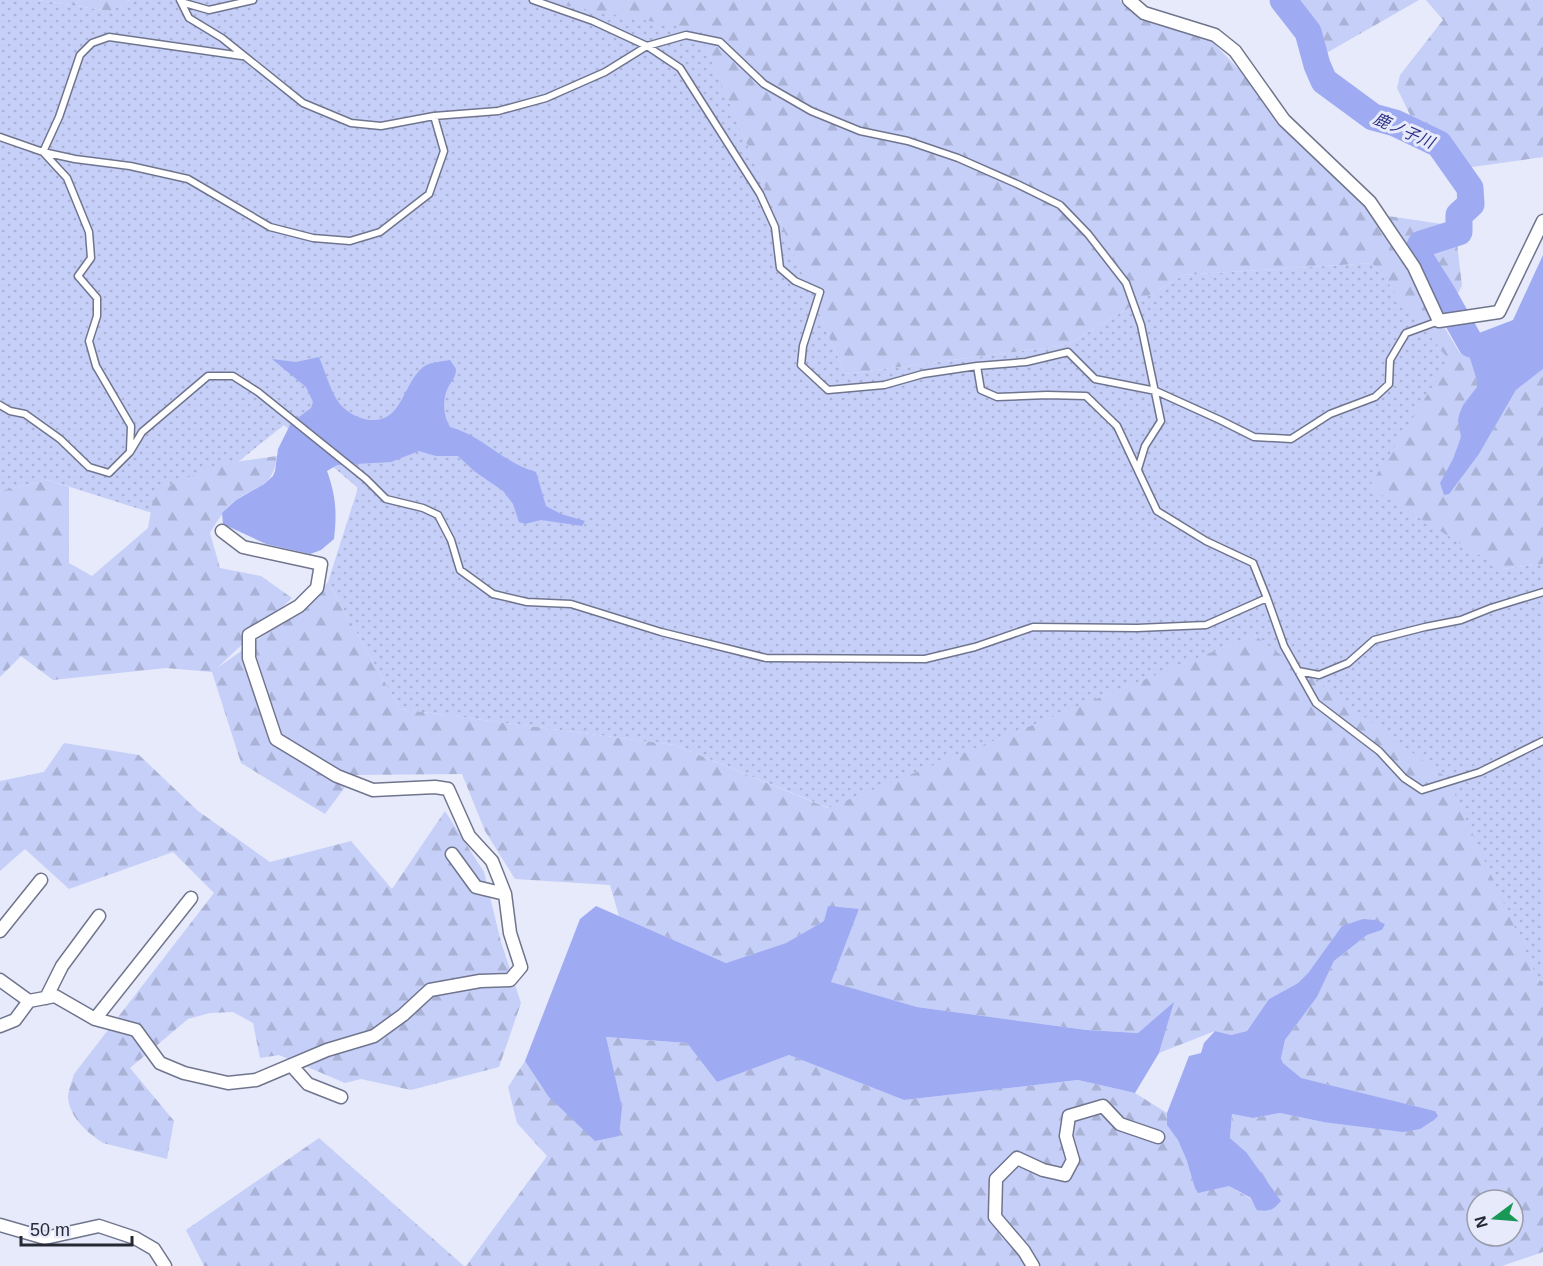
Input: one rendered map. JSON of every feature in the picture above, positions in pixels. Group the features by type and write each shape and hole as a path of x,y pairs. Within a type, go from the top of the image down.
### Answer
{"street":[{"path":"1129,0 1144,13 1215,35 1235,51 1284,120 1371,202 1414,267 1439,321 1499,312 1543,221"},
{"path":"0,1026 15,1020 29,1001 56,996 95,1020 136,1030 160,1063 184,1073 228,1083 256,1080 327,1050 374,1036 403,1015 430,990 480,981 510,980 520,967 510,933 505,894 492,861 470,836 448,789 435,787 374,790 337,776 276,739 249,658 249,635 299,606 317,588 321,564 243,547 222,531"},
{"path":"452,854 476,887 505,894"},
{"path":"0,931 41,880"},
{"path":"95,1020 190,898"},
{"path":"46,998 62,966 99,916"},
{"path":"0,980 29,1001"},
{"path":"291,1065 308,1084 341,1097"},
{"path":"1033,1266 1024,1251 995,1217 996,1179 1017,1158 1043,1170 1065,1175 1073,1160 1066,1136 1069,1116 1103,1106 1120,1124 1158,1137"},
{"path":"0,1225 45,1238 99,1226 154,1248 165,1266"}],"lane":[{"path":"181,1 209,10 253,0"},
{"path":"533,0 593,21 647,46 680,68 760,194 775,227 780,268 795,281 820,292 802,346 801,365 828,390 884,385 923,374 1026,362 1068,352 1095,379 1156,391 1254,437 1291,439 1330,414 1375,397 1389,384 1390,360 1406,333 1439,321"},
{"path":"181,1 189,18 222,38 303,103 351,123 381,126 434,116 498,111 546,98 606,72 647,46 686,35 720,42 764,84 811,111 860,131 908,141 958,158 1017,183 1060,205 1088,234 1126,283 1141,325 1161,421 1145,446 1138,469"},
{"path":"43,152 59,117 80,55 92,43 109,37 242,56"},
{"path":"0,138 43,152 75,159 130,165 188,179 270,227 313,238 350,241 380,232 429,194 444,151 434,116"},
{"path":"43,152 67,178 89,232 91,258 78,276 97,298 98,316 89,341 96,366 131,426 130,452"},
{"path":"977,366 981,390 997,397 1086,396 1117,426 1157,511 1206,541 1252,562 1284,646 1316,703 1378,751 1404,778 1422,790 1480,772 1543,741"},
{"path":"0,405 10,411 25,414 60,440 89,466 109,473 130,452 142,432 208,376 233,376 258,392 366,479 386,499 423,508 438,515 452,540 460,570 493,594 527,602 571,604 661,632 766,658 925,659 975,647 1033,627 1137,628 1206,625 1267,597"},
{"path":"1298,671 1319,675 1348,663 1374,639 1461,620 1543,592"}],"green space":[{"path":"0,0 38,0 110,11 130,0 536,0 698,29 845,374 1067,345 1183,275 1372,263 1450,360 1502,569 1543,564 1543,982 1538,979 1255,635 829,808 675,745 400,709 328,582 358,488 284,425 168,518 48,480 0,491"},
{"path":"38,0 130,0 110,11"},
{"path":"536,0 1119,0 1150,22 1210,39 1375,214 1455,226 1462,286 1441,322 1460,353 1466,346 1477,388 1463,405 1458,421 1461,437 1453,459 1449,493 1479,454 1516,390 1543,369 1543,564 1502,569 1369,487 1449,360 1372,263 1183,275 1067,345 845,374 698,30"},
{"path":"1276,0 1419,0 1316,59"},
{"path":"1426,0 1543,0 1543,157 1465,168 1413,121 1397,88 1400,75 1443,20"},
{"path":"277,456 269,479 237,499 210,533 220,568 261,576 292,598 217,668 300,610 328,582 400,709 675,745 828,808 1254,635 1448,779 1538,979 1543,982 1543,1252 1502,1266 466,1266 547,1156 517,1123 508,1087 525,1061 548,1096 622,1107 605,1037 687,1043 717,1082 789,1055 904,1100 1078,1080 1135,1093 1167,1113 1167,1125 1178,1139 1187,1161 1251,1199 1246,1152 1230,1138 1232,1114 1253,1118 1280,1113 1323,1122 1435,1111 1300,1078 1283,1063 1281,1057 1285,1040 1317,997 1334,961 1367,935 1382,930 1375,920 1298,983 1269,999 1247,1031 1231,1035 1215,1031 1159,1053 1173,1004 1138,1033 1087,1030 917,1007 830,982 859,909 824,921 786,943 726,963 619,916 610,885 515,879 485,831 462,774 354,775 325,814 241,763 212,672 166,668 53,680 21,656 0,677 0,491 48,480 69,487 69,563 92,576 148,528 154,492 219,464"},
{"path":"64,743 139,755 198,811 270,862 351,841 392,889 445,811 484,872 501,942 521,1003 499,1067 411,1090 361,1079 345,1083 279,1055 260,1058 253,1023 233,1012 210,1013 188,1019 130,1068 174,1121 167,1159 103,1143 97,1139 76,1118 69,1105 68,1095 74,1074 214,893 173,852 69,889 25,849 0,871 0,781 44,772"},
{"path":"319,1138 464,1266 204,1266 186,1230"}],"water":[{"path":"1543,255 1543,369 1516,390 1479,454 1449,494 1444,495 1440,483 1453,459 1461,437 1459,415 1463,405 1477,387 1466,346 1464,341 1458,339 1449,314 1459,305 1479,333 1513,320"},
{"path":"319,357 337,400 355,416 370,420 378,420 392,413 412,380 423,367 450,360 456,369 455,377 448,387 444,403 450,427 473,437 524,468 536,472 546,506 561,514 585,521 582,526 541,520 525,524 519,522 513,504 503,491 474,471 458,456 436,456 419,451 391,462 337,465 327,471 334,497 335,530 334,539 321,550 310,554 266,544 223,524 222,513 236,500 264,484 273,476 278,449 291,423 311,408 313,402 306,387 272,359 296,362"},
{"path":"596,906 726,963 786,943 824,921 828,906 859,909 831,982 917,1007 1087,1030 1138,1033 1174,1002 1159,1053 1135,1093 1078,1080 904,1100 789,1055 717,1082 687,1043 606,1037 622,1107 619,1136 595,1141 548,1096 525,1061 580,919"},
{"path":"1363,919 1385,924 1382,930 1367,935 1334,961 1317,997 1285,1040 1281,1058 1283,1063 1301,1078 1435,1111 1438,1116 1420,1129 1403,1132 1323,1122 1280,1113 1253,1118 1232,1114 1230,1138 1246,1152 1281,1201 1273,1209 1264,1210 1256,1209 1251,1198 1229,1186 1198,1193 1178,1140 1167,1125 1167,1113 1189,1056 1201,1053 1204,1043 1215,1031 1231,1035 1247,1031 1269,999 1298,983 1309,972 1342,926"}],"waterway":[{"name":"鹿ノ子川","path":"1283,0 1308,32 1324,81 1373,117 1395,123 1439,144 1470,188 1471,204 1459,215 1459,232 1421,244 1417,253 1471,344"}]}
